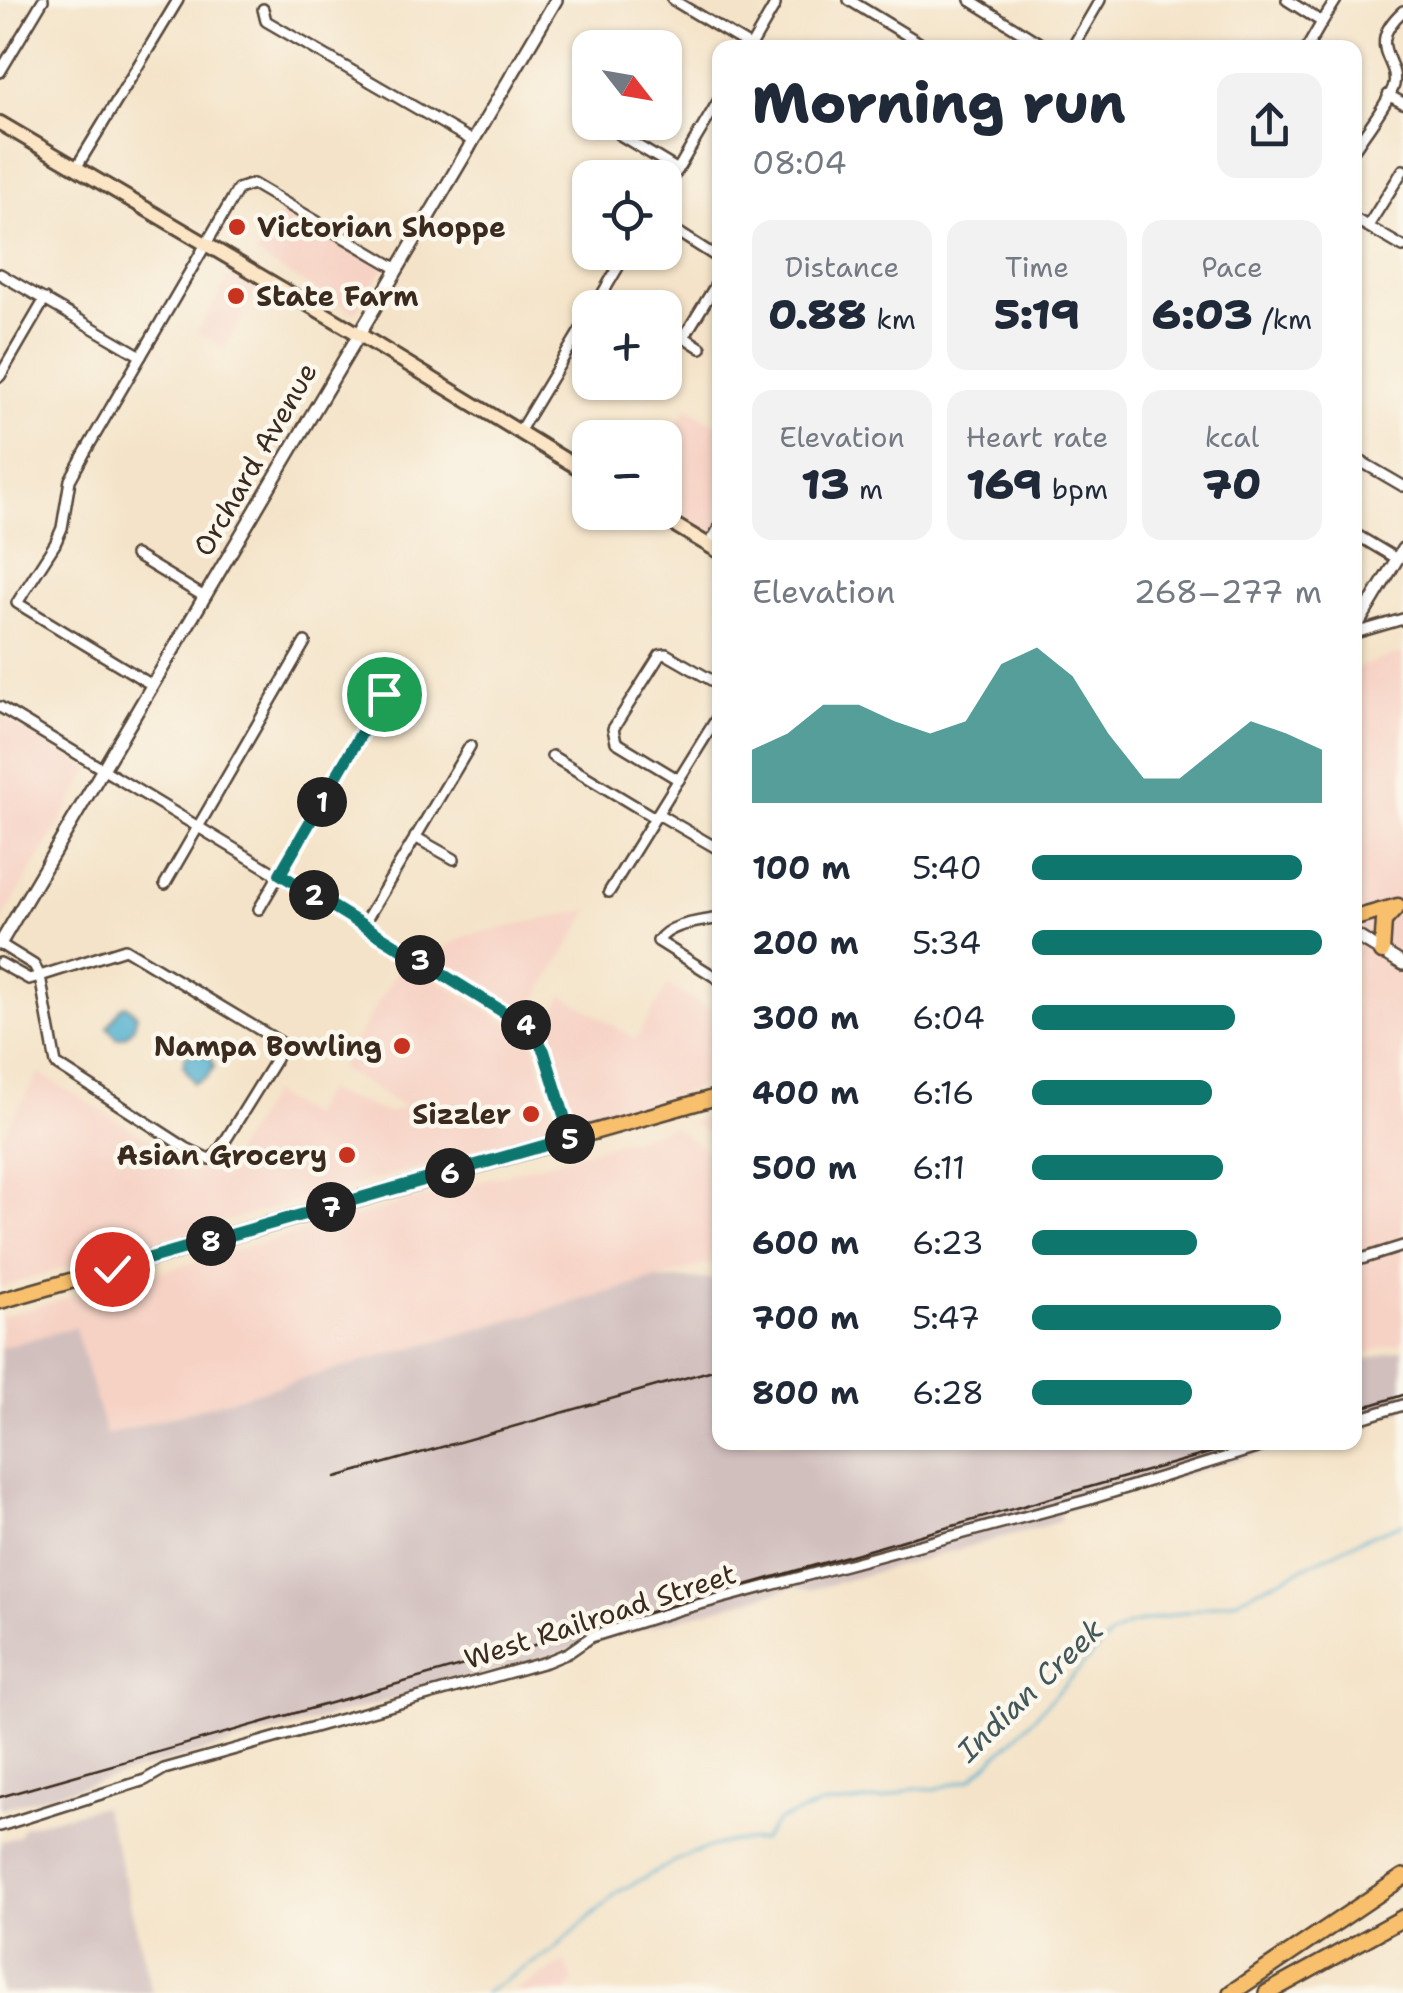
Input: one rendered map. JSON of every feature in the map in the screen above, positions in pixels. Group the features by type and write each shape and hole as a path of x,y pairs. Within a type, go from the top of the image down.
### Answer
{"highway":[{"path":"1231,1993 1403,1877"},
{"path":"1267,1993 1403,1918"}],"main road":[{"path":"2,129 206,244 572,464"},
{"path":"682,529 712,547"},
{"path":"1362,916 1400,906"},
{"path":"1382,952 1384,920 1400,906"},
{"path":"0,1301 712,1098"}],"street":[{"path":"0,72 43,0"},
{"path":"76,168 178,0"},
{"name":"Orchard Avenue","path":"0,944 556,0"},
{"path":"673,0 739,40"},
{"path":"849,0 915,40"},
{"path":"970,0 1034,40"},
{"path":"1077,40 1100,0"},
{"path":"1287,0 1322,22"},
{"path":"1312,40 1336,0"},
{"path":"754,40 775,5"},
{"path":"262,9 266,21 472,140"},
{"path":"1362,137 1388,95 1395,73 1384,54 1384,39 1403,10"},
{"path":"1388,95 1403,103"},
{"path":"682,163 712,112"},
{"path":"627,140 660,160"},
{"path":"1368,226 1403,170"},
{"path":"152,685 16,603 55,544 62,528 70,480 140,356 238,189 253,184 396,268"},
{"path":"1362,223 1403,247"},
{"path":"682,235 712,254"},
{"path":"0,274 140,356"},
{"path":"701,348 684,337 712,291"},
{"path":"0,376 44,298"},
{"path":"708,298 712,301"},
{"path":"519,432 572,344"},
{"path":"1362,462 1403,486"},
{"path":"1362,537 1400,554 1362,617"},
{"path":"135,555 204,596"},
{"path":"1362,628 1403,619"},
{"path":"164,884 305,642"},
{"path":"679,780 616,742 614,729 660,656 666,654 712,680"},
{"path":"259,909 384,694"},
{"path":"0,707 531,1029 544,1051 571,1138"},
{"path":"610,892 712,725"},
{"path":"363,925 470,746"},
{"path":"552,756 712,846"},
{"path":"415,837 454,859"},
{"path":"712,920 678,926 660,936 658,942 712,975"},
{"path":"1362,940 1403,964"},
{"path":"0,944 34,965 40,976 56,1064 190,1151 209,1159 218,1154 276,1059 280,1042 124,949 40,976 29,979 0,963"},
{"path":"1362,1258 1403,1246"},
{"path":"1362,1418 1403,1405"},
{"name":"West Railroad Street","path":"0,1826 146,1780 164,1769 546,1662 591,1638 678,1610 1087,1500 1250,1450"}],"shaded area":[{"path":"285,207 384,266 357,311 256,255"},
{"path":"232,272 259,288 223,348 197,332"},
{"path":"687,407 712,422 712,533 682,515 679,420"},
{"path":"1403,653 1403,1342 1362,1354 1362,666"},
{"path":"0,716 91,769 0,924"},
{"path":"591,909 529,1011 433,954 466,936"},
{"path":"404,959 532,1038 558,1128 0,1288 0,1139 39,1073 166,1150 185,1147 199,1166 207,1169 228,1163 271,1093 309,1116 325,1091 388,1113 404,1107 339,1068"},
{"path":"668,985 712,1011 712,1084 576,1122 548,1023 563,995 636,1039"},
{"path":"712,1116 712,1136 689,1122"},
{"path":"673,1127 712,1154 712,1263 105,1435 75,1328 0,1349 0,1317"},
{"path":"655,1279 709,1279 712,1450 1270,1450 1059,1512 1061,1521 810,1590 794,1587 0,1809 0,1348 75,1327 106,1435"},
{"path":"1403,1349 1403,1410 1362,1423 1362,1361"},
{"path":"102,1806 116,1846 152,1993 0,1993 0,1842 19,1836 23,1827"},
{"path":"565,1962 574,1981 567,1993 512,1993"}],"water":[{"path":"126,1005 137,1015 136,1019 129,1033 117,1038 108,1027"},
{"path":"185,1056 210,1056 214,1067 206,1078 194,1083 183,1065"}],"waterway":[{"name":"Indian Creek","path":"485,1993 553,1950 619,1891 689,1854 729,1842 762,1840 778,1821 817,1806 883,1799 914,1788 935,1789 971,1779 1110,1636 1129,1625 1237,1600 1403,1523"}],"railway":[{"path":"336,1477 712,1370"},
{"path":"1362,1408 1403,1395"},
{"path":"0,1797 1220,1450"}],"place":[{"name":"Victorian Shoppe","path":"237,227"},
{"name":"State Farm","path":"236,296"},
{"name":"Nampa Bowling","path":"402,1046"},
{"name":"Sizzler","path":"531,1114"},
{"name":"Asian Grocery","path":"347,1155"}],"route":[{"path":"112,1269 571,1138 544,1051 531,1029 280,874 384,694"}]}
